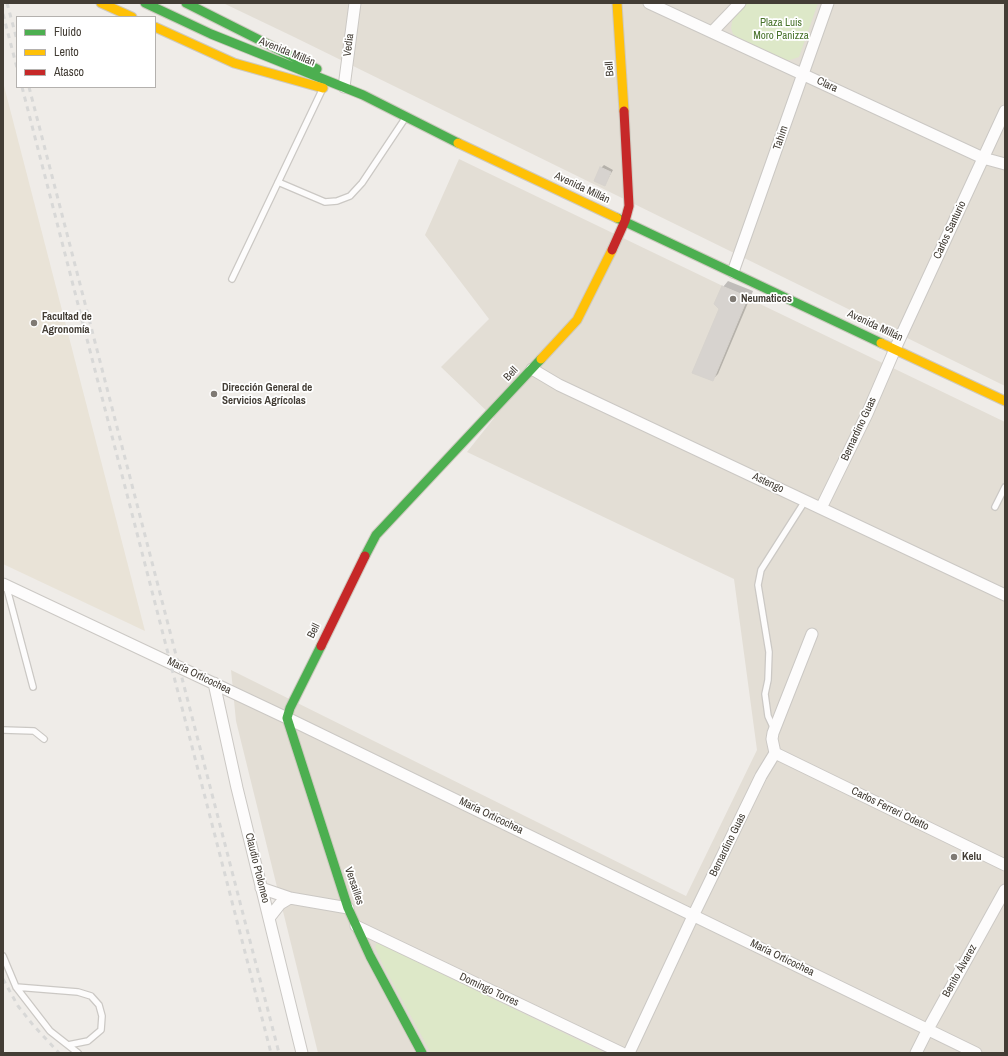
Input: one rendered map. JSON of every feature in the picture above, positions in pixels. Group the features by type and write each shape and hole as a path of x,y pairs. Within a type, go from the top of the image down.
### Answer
{"main road":[{"path":"101,3 130,16"},
{"name":"Avenida Millán","path":"145,3 211,34 363,95 406,117 1005,401"},
{"path":"186,3 313,65 340,86"},
{"name":"Bell","path":"287,718 290,708 376,536 577,320 583,311 626,221 629,206 629,193 617,3"},
{"path":"156,28 234,63 324,88 363,95"},
{"name":"Versailles","path":"287,718 348,908 370,956 422,1053"}],"street":[{"name":"Vedia","path":"340,86 355,3"},
{"name":"Clara","path":"649,3 983,158 1005,164"},
{"path":"712,32 740,3"},
{"name":"Tahim","path":"733,272 828,3"},
{"name":"Carlos Santurio","path":"895,349 1005,111"},
{"name":"Bernardino Guas","path":"821,508 867,414 895,349"},
{"name":"Astengo","path":"532,369 558,385 1005,595"},
{"name":"María Orticochea","path":"4,584 214,683 694,914 976,1053"},
{"path":"775,753 772,739 774,729 812,634"},
{"name":"Claudio Ptolomeo","path":"214,683 261,888 302,1053"},
{"name":"Bernardino Guas","path":"629,1053 761,776 775,753"},
{"name":"Carlos Ferreri Odetto","path":"775,753 1005,865"},
{"path":"261,888 290,898 348,908"},
{"name":"Benito Álvarez","path":"916,1053 1005,890"},
{"path":"269,918 280,904 290,898"},
{"name":"Domingo Torres","path":"356,926 622,1053"}],"lane":[{"path":"232,279 324,88"},
{"path":"278,182 326,202 337,201 350,196 362,184 406,117"},
{"path":"995,507 1005,487"},
{"path":"774,729 768,716 765,694 768,652 758,585 761,570 805,500"},
{"path":"4,584 33,687"},
{"path":"3,730 34,731 44,739"},
{"path":"3,956 16,986 50,1031 78,1053"},
{"path":"16,986 78,992 91,996 99,1004 102,1016 101,1030 88,1040 68,1045"}],"shaded area":[{"path":"223,3 1005,3 1005,386 292,36"},
{"name":"Facultad de Agronomía","path":"3,82 145,631 3,564"},
{"path":"459,159 1005,422 1005,1053 318,1053 236,721 231,670 686,896 757,750 734,579 467,452 494,418 441,367 489,319 425,235"}],"green space":[{"name":"Plaza Luis Moro Panizza","path":"747,3 818,3 799,57 785,60 733,34 731,28 733,16"},
{"path":"377,942 382,942 430,968 605,1053 431,1053 383,965 375,947"}],"building":[{"path":"600,167 611,172 605,186 594,181"},
{"path":"722,286 748,297 713,381 692,373 719,309 714,304"}],"railway":[{"path":"7,3 16,36"},
{"path":"3,14 16,64"},
{"path":"22,88 271,1053"},
{"path":"29,88 279,1053"},
{"path":"3,979 18,1006 59,1053"}],"traffic: fast":[{"path":"145,3 211,34 363,95 458,143"},
{"path":"186,3 317,69"},
{"path":"617,218 881,343"},
{"path":"365,556 376,535 541,359"},
{"path":"321,646 290,708 287,718 348,908 370,956 422,1053"}],"traffic: slow":[{"path":"101,3 130,16"},
{"path":"617,3 624,111"},
{"path":"156,27 234,63 323,88"},
{"path":"458,143 617,218"},
{"path":"541,359 577,320 612,250"},
{"path":"881,343 1005,401"}],"traffic: jam":[{"path":"612,250 625,221 629,206 624,111"},
{"path":"321,646 365,556"}],"place":[{"name":"Neumaticos","path":"733,299"},
{"name":"Facultad de Agronomía","path":"34,323"},
{"name":"Dirección General de Servicios Agrícolas","path":"214,394"},
{"name":"Kelu","path":"954,857"}]}
